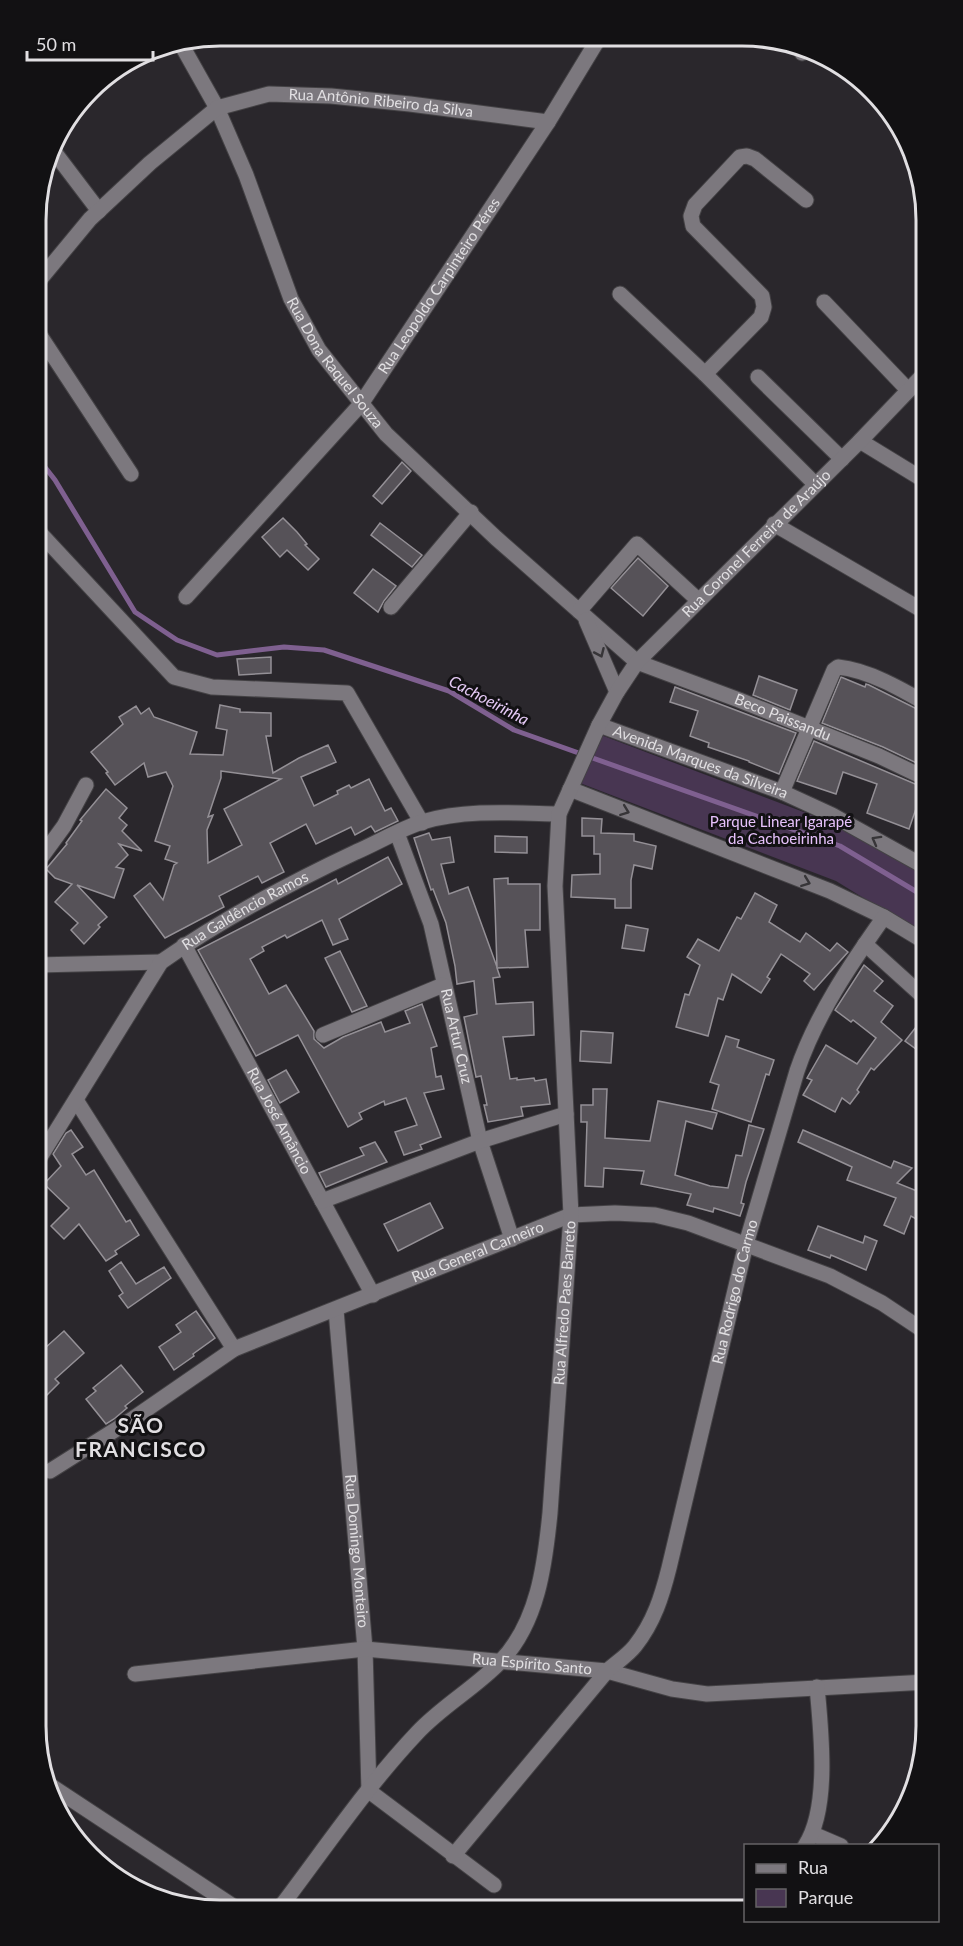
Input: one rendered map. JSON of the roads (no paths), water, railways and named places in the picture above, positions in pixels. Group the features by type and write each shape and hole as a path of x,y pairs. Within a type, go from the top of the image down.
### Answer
{"street":[{"name":"Rua Leopoldo Carpinteiro Péres","path":"186,597 361,404 548,122 594,46"},
{"name":"Rua Dona Raquel Souza","path":"185,51 218,108 246,175 291,299 319,350 386,434 496,538 637,662"},
{"name":"Rua Antônio Ribeiro da Silva","path":"218,108 269,94 331,96 548,122"},
{"path":"47,272 99,211 150,163 218,108"},
{"path":"705,374 761,317 764,307 762,296 693,226 691,216 695,205 740,157 747,156 755,159 806,200"},
{"path":"59,158 99,211"},
{"path":"620,294 705,374 815,484"},
{"path":"824,302 908,390"},
{"path":"47,346 131,474"},
{"path":"758,377 842,459"},
{"name":"Rua Coronel Ferreira de Araújo","path":"572,785 617,692 637,662 860,441 916,382"},
{"path":"860,441 916,475"},
{"path":"391,607 471,512"},
{"path":"774,524 916,607"},
{"path":"47,540 174,677 212,687 347,693 422,823"},
{"path":"581,613 637,544 698,600"},
{"name":"Rua Dona Raquel Souza","path":"581,613 617,692"},
{"name":"Beco Paissandu","path":"637,662 810,728 916,774"},
{"path":"782,792 834,670 838,668 872,677 916,698"},
{"name":"Avenida Marques da Silveira","path":"596,732 782,792 832,815 916,862"},
{"path":"47,849 86,785"},
{"path":"572,785 830,891 884,917 916,936"},
{"name":"Rua Alfredo Paes Barreto","path":"286,1900 393,1761 437,1713 501,1661 522,1632 540,1583 546,1553 554,1462 571,1215 555,886 559,814 572,785"},
{"name":"Rua Galdêncio Ramos","path":"46,1147 161,962 184,945 244,908 324,867 422,823 466,815 559,814"},
{"name":"Rua Artur Cruz","path":"397,834 430,924 480,1141 512,1239"},
{"name":"Rua Rodrigo do Carmo","path":"453,1856 607,1671 634,1648 651,1623 661,1599 746,1244 806,1044 825,1007 884,917"},
{"path":"865,944 916,990"},
{"name":"Rua José Amâncio","path":"184,945 373,1295"},
{"path":"47,965 161,962"},
{"path":"323,1035 443,985"},
{"path":"76,1100 234,1349"},
{"path":"322,1201 480,1141 566,1114"},
{"name":"Rua General Carneiro","path":"50,1471 134,1418 234,1349 571,1215 615,1213 655,1215 688,1223 830,1276 882,1303 916,1326"},
{"name":"Rua Domingo Monteiro","path":"336,1310 365,1649 369,1791"},
{"name":"Rua Espírito Santo","path":"135,1674 365,1649 607,1671 688,1693 707,1694 916,1683"},
{"path":"818,1687 822,1768 809,1840 835,1844"},
{"path":"369,1791 494,1886"},
{"path":"60,1792 224,1900"}],"waterway":[{"name":"Cachoeirinha","path":"47,470 135,612 177,640 217,655 284,647 324,650 449,691 514,730 840,846 916,891"}],"district":[{"name":"SÃO FRANCISCO","path":"141,1438"}],"park label":[{"name":"Parque Linear Igarapé da Cachoeirinha","path":"781,830"}]}
